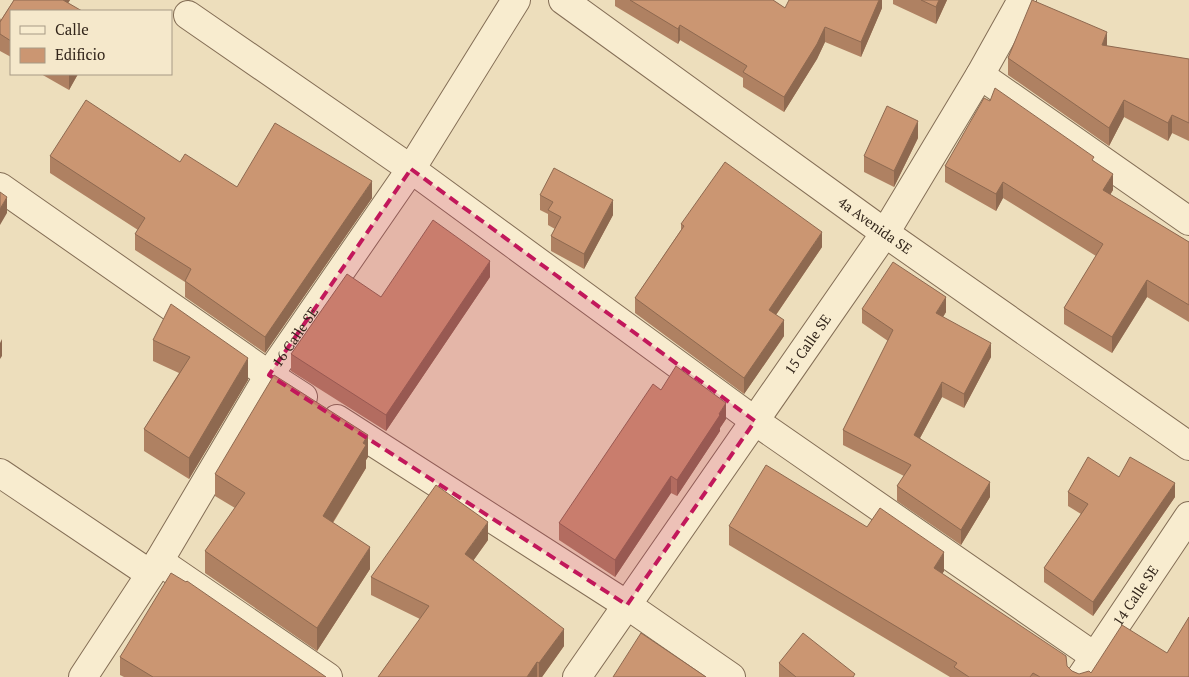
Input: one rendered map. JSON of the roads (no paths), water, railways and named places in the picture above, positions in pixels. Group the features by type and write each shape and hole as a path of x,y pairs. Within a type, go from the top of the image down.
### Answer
{"street":[{"name":"16 Calle SE","path":"83,677 154,567 269,375 411,169 516,0"},
{"name":"4a Avenida SE","path":"563,0 886,233 1189,446"},
{"name":"15 Calle SE","path":"577,677 886,233 980,75 1022,0"},
{"path":"188,15 411,169 755,420 1088,667"},
{"path":"980,75 1189,221"},
{"path":"0,187 269,375 627,605 731,677"},
{"path":"0,473 154,567 328,677"},
{"name":"14 Calle SE","path":"1088,667 1189,516"}]}
